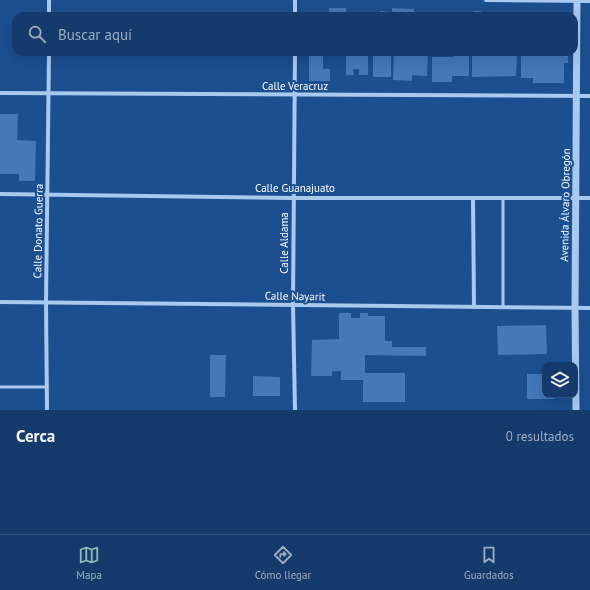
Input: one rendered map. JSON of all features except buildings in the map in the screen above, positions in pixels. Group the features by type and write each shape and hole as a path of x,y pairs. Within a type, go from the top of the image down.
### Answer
{"street":[{"path":"49,0 49,12"},
{"path":"295,12 296,0"},
{"path":"486,0 590,1"},
{"name":"Avenida Álvaro Obregón","path":"577,0 577,12"},
{"name":"Calle Donato Guerra","path":"47,410 46,302 49,56"},
{"name":"Calle Aldama","path":"295,56 293,198 295,410"},
{"name":"Avenida Álvaro Obregón","path":"576,410 575,308 577,56"},
{"name":"Calle Veracruz","path":"0,93 590,96"},
{"name":"Calle Guanajuato","path":"0,194 293,198 590,198"},
{"path":"473,198 474,307"},
{"name":"Calle Nayarit","path":"0,302 590,308"}],"lane":[{"path":"503,198 503,307"},
{"path":"0,387 47,387"}]}
